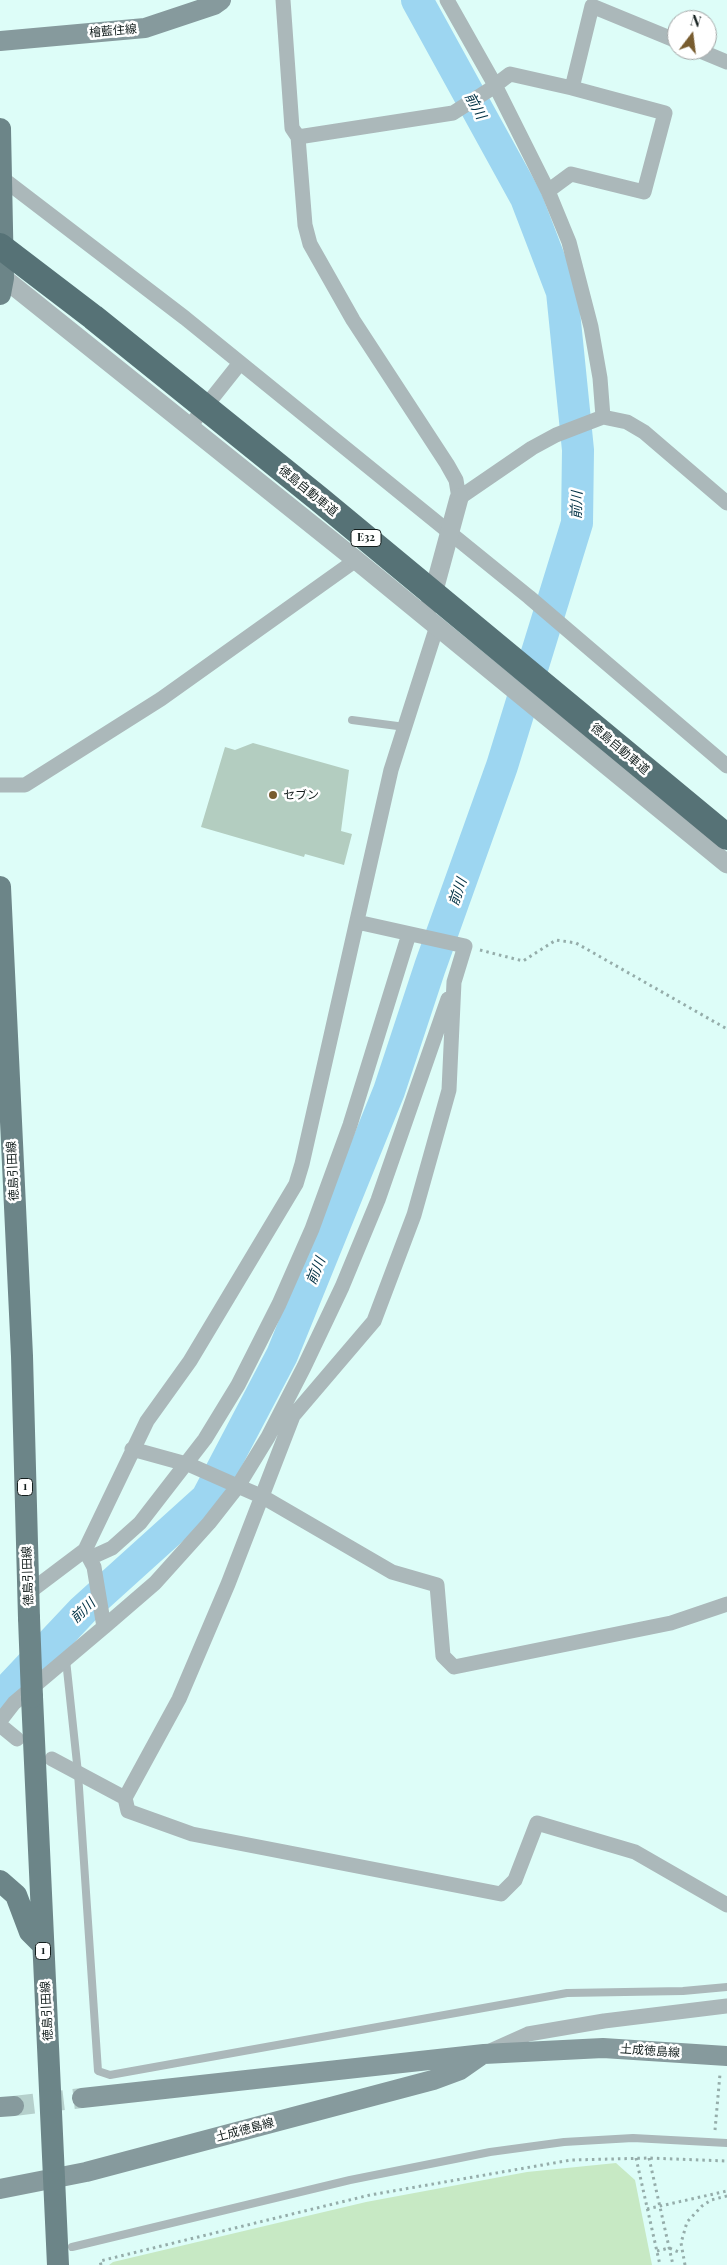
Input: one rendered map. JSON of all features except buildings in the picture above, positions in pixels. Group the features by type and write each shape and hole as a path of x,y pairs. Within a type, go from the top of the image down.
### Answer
{"highway":[{"name":"徳島自動車道","path":"0,246 320,499 727,837"}],"main road":[{"name":"檜藍住線","path":"0,41 145,28 214,5 221,0"},
{"path":"0,129 2,178 1,282"},
{"name":"徳島引田線","path":"0,887 8,1205 22,1356 32,1697 58,2265"},
{"path":"0,1881 16,1895 30,1932 43,1945"},
{"name":"土成徳島線","path":"82,2098 484,2054 603,2048 725,2056"},
{"name":"土成徳島線","path":"0,2189 95,2170 433,2080 460,2070 484,2054"}],"street":[{"path":"103,1622 90,1559 132,1449 146,1421 190,1361 296,1184 378,823 405,728 459,498 456,480 447,464 352,320 310,244 305,225 298,137 292,128 283,0"},
{"path":"447,0 548,191 569,242 592,327 600,378 600,418"},
{"path":"572,88 592,6 667,37"},
{"path":"298,137 452,113 492,88 510,74 572,88 665,113 644,192 571,174 548,191"},
{"path":"2,178 185,318 451,533 727,766"},
{"path":"1,282 190,426 727,864"},
{"path":"190,426 240,363"},
{"path":"459,498 532,448 556,435 600,418 627,422 644,432 727,503"},
{"path":"0,785 25,785 33,780 161,699 356,560"},
{"path":"0,1721 14,1702 66,1658 103,1622 155,1583 236,1485 268,1437 342,1287 378,1200 454,982 463,945 357,922"},
{"path":"28,1593 112,1548 140,1523 187,1465 238,1386 279,1304 312,1229 350,1125 412,934"},
{"path":"454,982 448,1090 414,1215 374,1321 293,1416 228,1584 178,1699 125,1798 128,1811 192,1834 501,1894 515,1880 537,1823 635,1852 727,1905"},
{"path":"132,1449 187,1465 263,1497 392,1572 437,1585 443,1656 454,1668 671,1623 727,1604"},
{"path":"0,1725 17,1739"},
{"path":"52,1759 125,1798"},
{"path":"484,2054 528,2034 604,2021 727,2006"}],"lane":[{"path":"352,720 405,728"},
{"path":"66,1658 78,1773 98,2071 110,2075 567,1993 683,1991 727,1987"},
{"path":"72,2247 350,2180 490,2152 564,2142 633,2138 727,2143"}],"path":[{"path":"463,945 523,960 556,940 576,943 727,1029"},
{"path":"713,2142 725,2056"},
{"path":"636,2158 660,2265"},
{"path":"649,2158 673,2265"},
{"path":"100,2265 100,2261 370,2195 571,2160 649,2158 727,2161"},
{"path":"684,2265 681,2253 683,2232 690,2218 702,2206 727,2191"},
{"path":"648,2209 721,2195 727,2196"},
{"path":"657,2251 669,2248 681,2253"}],"green space":[{"path":"616,2163 635,2180 652,2265 109,2265 113,2262 366,2202 527,2172"}],"waterway":[{"name":"前川","path":"0,1698 83,1610 207,1498 282,1355 389,1091 430,967 502,766 577,523 578,450 562,292 526,198 417,0"}],"tunnel":[{"path":"14,2106 82,2098"}],"place":[{"name":"セブン","path":"273,795"}]}
